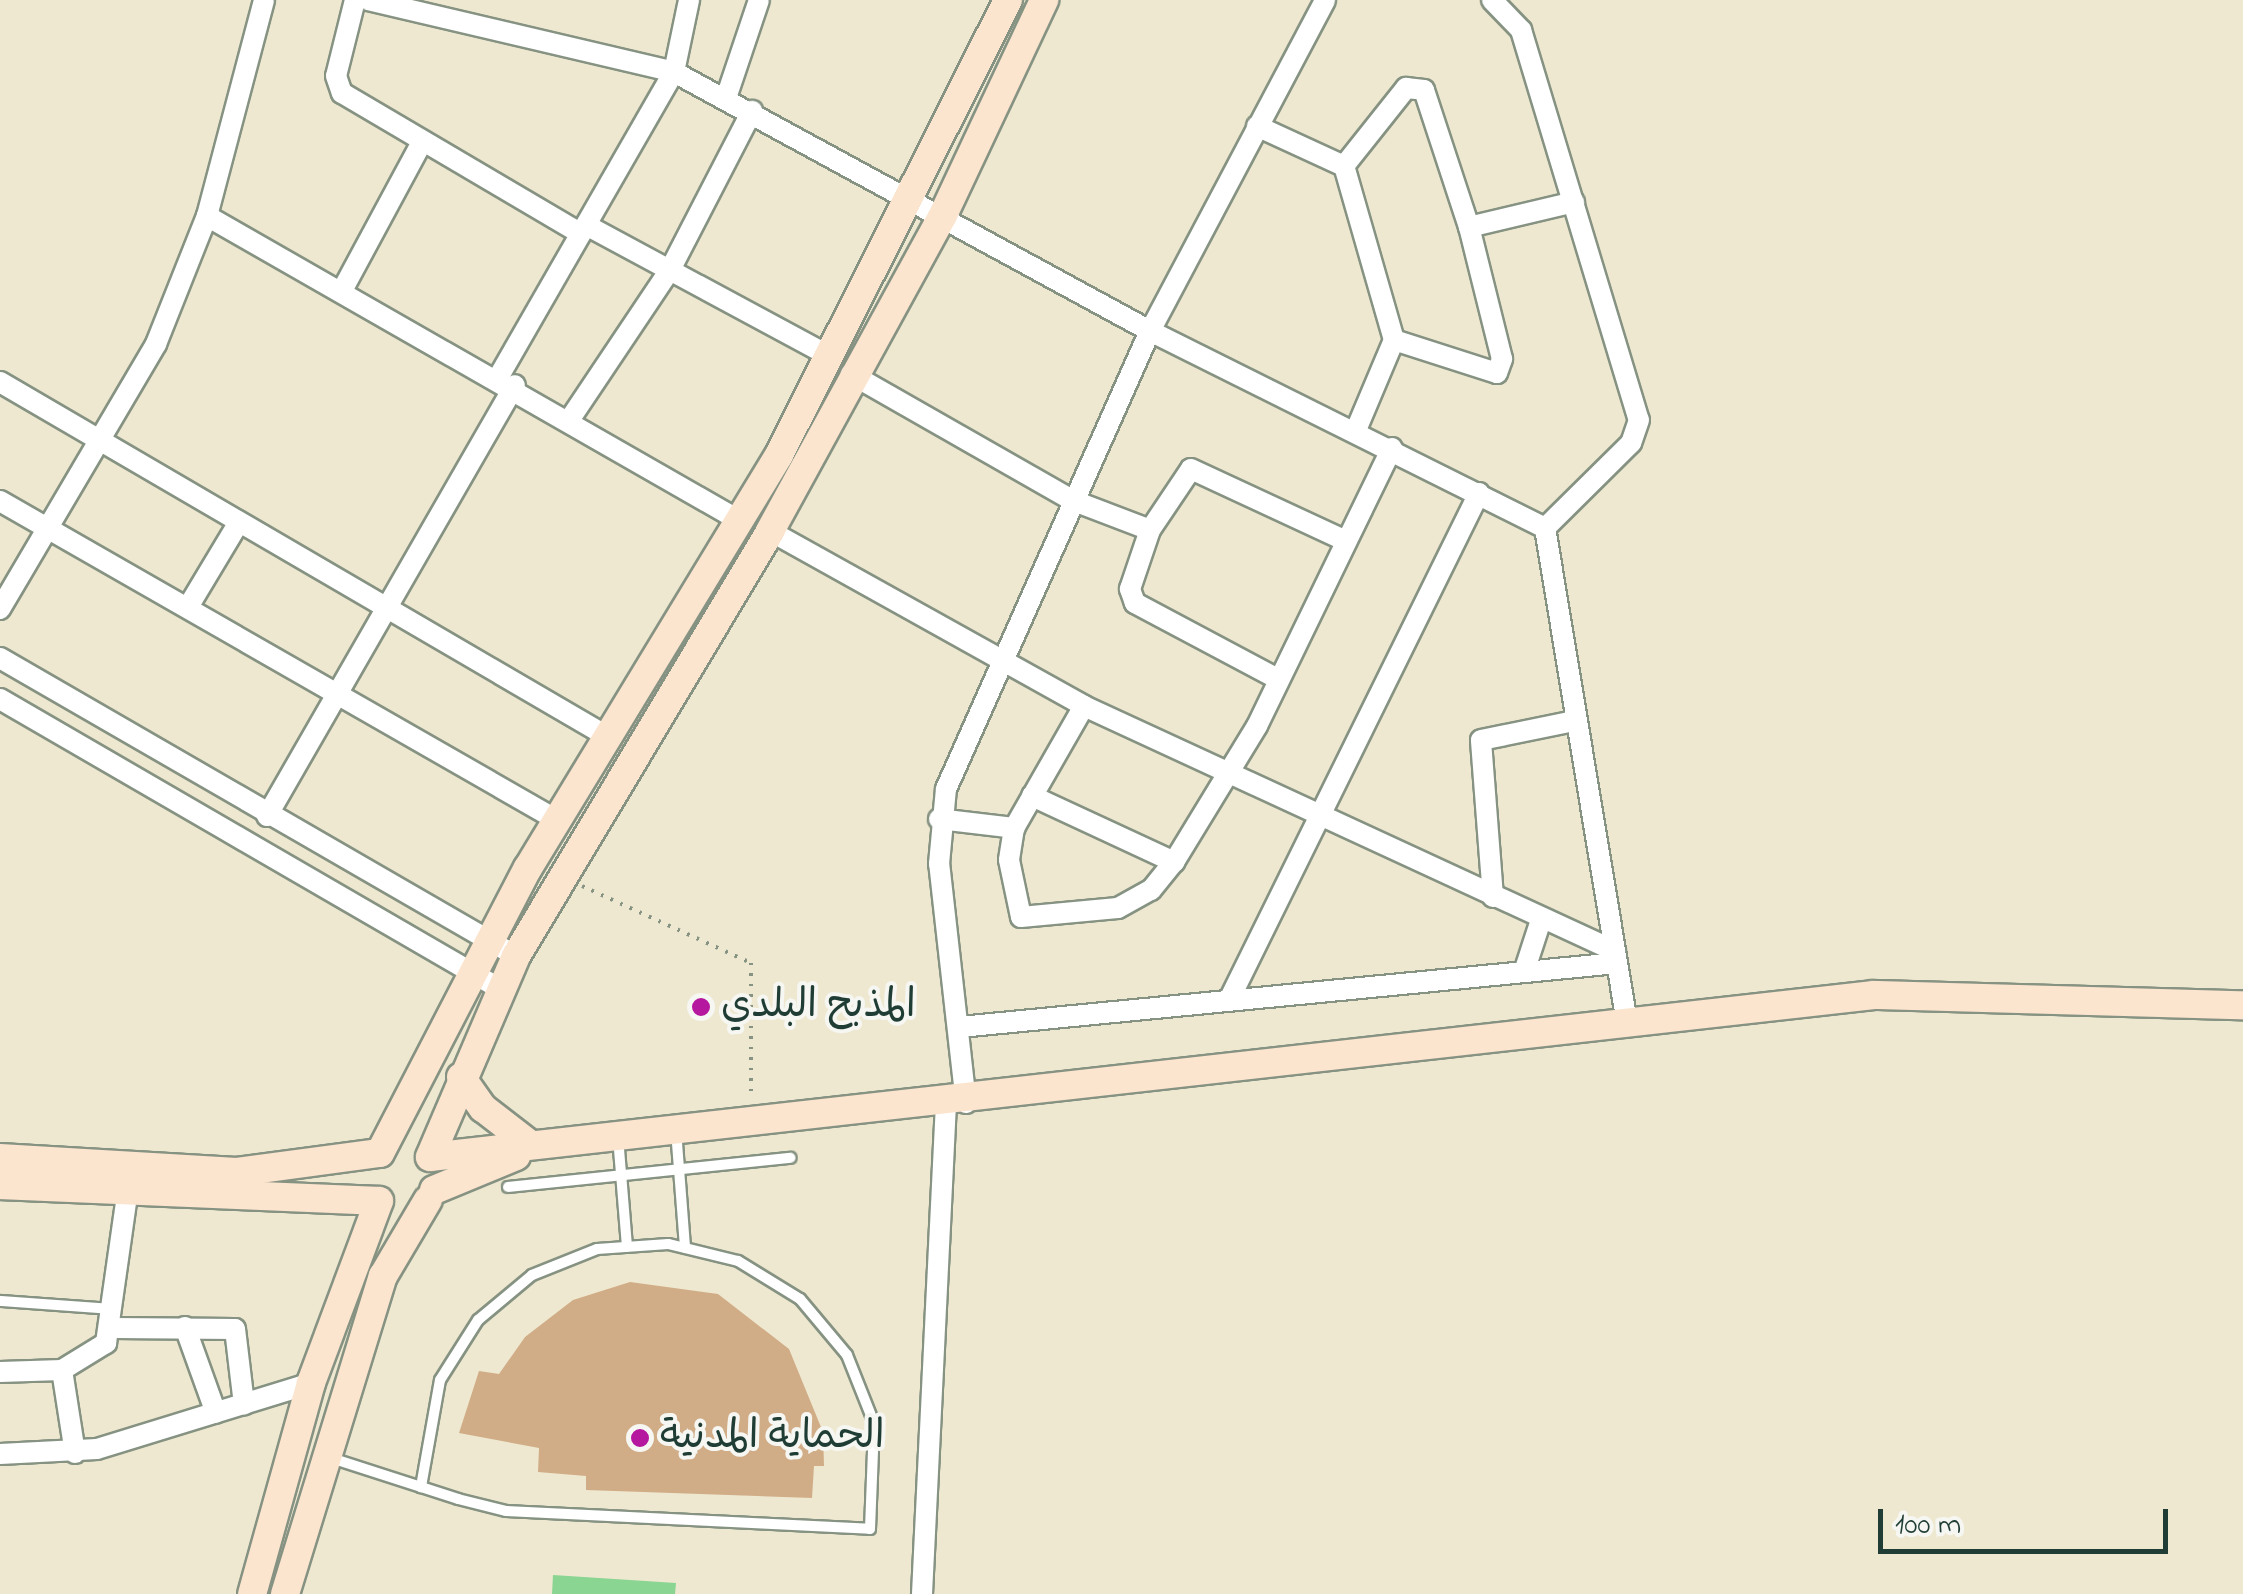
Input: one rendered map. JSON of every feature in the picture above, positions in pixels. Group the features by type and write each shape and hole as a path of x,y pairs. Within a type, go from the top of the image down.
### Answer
{"street":[{"path":"0,609 49,530 96,439 156,344 207,216 264,0"},
{"path":"355,0 338,87 421,144 584,230 670,268 1074,501 1150,530"},
{"path":"368,0 674,72 913,196 1150,332 1356,430 1545,528"},
{"path":"267,816 341,692 584,230 674,72 689,0"},
{"path":"726,98 760,0"},
{"path":"286,1594 383,1276 431,1195 430,1157 500,989 561,874 770,531 913,196 1008,0"},
{"path":"252,1594 311,1383 379,1201 370,1182 380,1153 488,940 557,820 841,365 943,215 1044,0"},
{"path":"922,1594 960,1027 938,819 998,663 1150,332 1325,0"},
{"path":"1492,0 1521,30 1639,428 1545,528"},
{"path":"1344,166 1418,85 1469,227 1502,359 1497,373 1394,340"},
{"path":"570,419 670,268 752,111"},
{"path":"1257,126 1344,166 1394,340 1356,430"},
{"path":"344,288 421,144"},
{"path":"1469,227 1574,202"},
{"path":"207,216 507,380 742,522"},
{"path":"0,382 610,738"},
{"path":"1084,706 1014,828 1010,860 1021,917 1118,908 1151,890 1174,862 1228,776 1392,448"},
{"path":"1276,678 1135,603 1130,588 1150,530 1191,469 1346,541"},
{"path":"1230,998 1479,493"},
{"path":"0,502 341,692 557,820"},
{"path":"188,607 239,522"},
{"path":"1545,528 1627,1023"},
{"path":"770,531 998,663 1228,776 1616,957"},
{"path":"0,658 196,777 516,956"},
{"path":"0,700 500,989"},
{"path":"1493,897 1481,740 1574,721"},
{"path":"181,804 196,777"},
{"path":"1032,796 1174,862"},
{"path":"938,819 1014,828"},
{"path":"1524,972 1541,920"},
{"path":"960,1027 1524,972 1616,957"},
{"path":"0,1158 237,1172 380,1153 400,1144 430,1157 528,1142 956,1104 1874,995 2243,1005"},
{"path":"462,1077 528,1142"},
{"path":"0,1186 127,1196 379,1201 409,1210 431,1195 570,1140"},
{"path":"0,1372 62,1370 97,1354 115,1319 127,1196"},
{"path":"115,1319 239,1333 244,1404"},
{"path":"186,1327 216,1413"},
{"path":"62,1370 75,1453"},
{"path":"0,1454 75,1453 311,1383"}],"lane":[{"path":"676,1130 685,1248"},
{"path":"618,1136 626,1247"},
{"path":"508,1188 791,1158"},
{"path":"327,1456 421,1487 506,1510 870,1530 874,1423 847,1355 800,1300 738,1261 685,1248 626,1247 532,1275 478,1320 440,1380 421,1487"},
{"path":"0,1301 115,1319"}],"path":[{"path":"561,874 751,963 751,1122"}],"green space":[{"path":"553,1575 676,1583 675,1594 552,1594"}],"building":[{"path":"630,1282 718,1294 789,1349 823,1432 824,1466 814,1466 812,1498 586,1490 586,1476 538,1472 539,1448 459,1433 479,1371 499,1374 525,1337 573,1300"}],"place":[{"name":"المذبح البلدي","path":"701,1007"},
{"name":"الحماية المدنية","path":"640,1438"}]}
